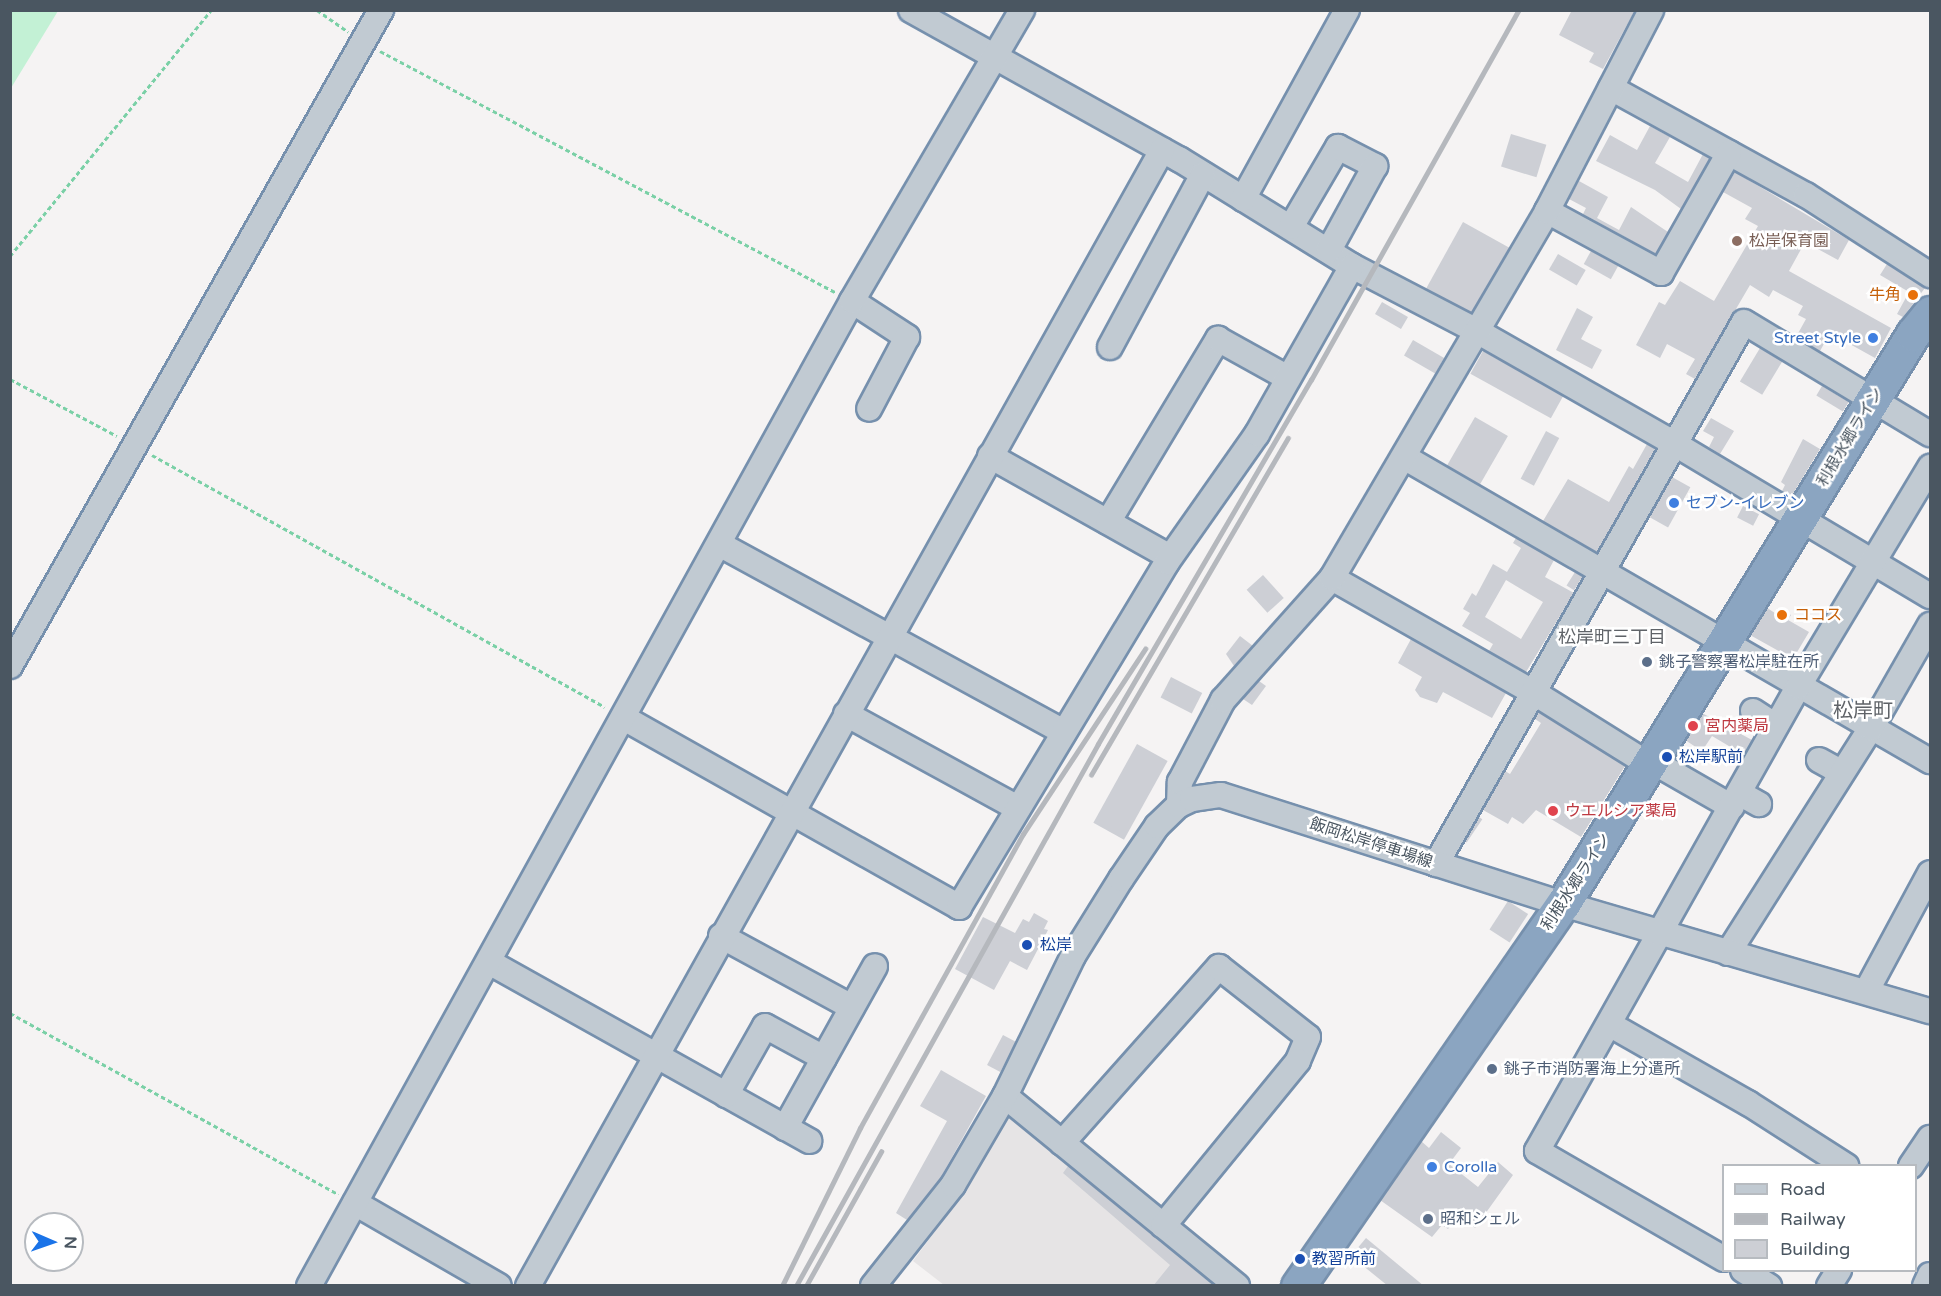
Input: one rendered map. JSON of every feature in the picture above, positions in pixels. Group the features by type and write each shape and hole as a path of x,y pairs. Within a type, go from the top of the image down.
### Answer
{"highway":[{"name":"利根水郷ライン","path":"1298,1286 1563,904 1873,400 1930,313"}],"street":[{"path":"10,666 381,10"},
{"path":"911,10 1162,150 1352,266 1477,332 1675,444 1930,596"},
{"path":"309,1286 852,301 997,58 1023,10"},
{"path":"1243,199 1347,10"},
{"path":"873,1286 953,1185 1005,1096 1073,956 1157,826 1179,805 1180,783 1234,683 1332,579 1547,211 1651,10"},
{"path":"1611,88 1806,195 1930,275"},
{"path":"1291,227 1338,147 1375,166 1329,250"},
{"path":"528,1286 654,1056 1162,150"},
{"path":"1547,211 1661,273 1729,153"},
{"path":"1110,347 1203,174"},
{"path":"624,718 792,810 959,907 1170,557 1257,434 1352,266"},
{"path":"852,301 907,337 869,409"},
{"path":"1436,864 1744,322 1930,434"},
{"path":"1108,522 1218,339 1288,378"},
{"path":"990,456 1170,557"},
{"path":"1404,457 1798,687 1930,761"},
{"path":"1722,1258 1537,1151 1611,1025 1658,932 1743,801 1776,726 1798,687 1930,467"},
{"path":"720,544 1064,732"},
{"path":"1332,579 1533,692 1651,763 1743,801"},
{"path":"1728,953 1871,728 1930,625"},
{"path":"1753,711 1776,726"},
{"path":"846,714 1018,808"},
{"path":"1819,760 1842,773"},
{"name":"飯岡松岸停車場線","path":"1179,805 1221,795 1563,904 1930,1011"},
{"path":"1866,992 1930,873"},
{"path":"721,936 852,1007"},
{"path":"489,962 809,1141"},
{"path":"785,1128 875,966"},
{"path":"1062,1143 1219,967 1308,1037 1298,1061 1163,1226"},
{"path":"1611,1025 1748,1103 1843,1164"},
{"path":"726,1095 765,1026 824,1058"},
{"path":"1005,1096 1237,1286"},
{"path":"1912,1164 1930,1138"},
{"path":"355,1203 499,1286"},
{"path":"1746,1272 1769,1286"},
{"path":"1829,1286 1838,1272"},
{"path":"1925,1286 1930,1275"}],"path":[{"path":"10,256 211,10"},
{"path":"317,10 363,42 852,301"},
{"path":"10,379 624,718"},
{"path":"10,1012 355,1203"}],"shaded area":[{"path":"1011,1108 1226,1285 944,1285 913,1261 960,1198"}],"green space":[{"path":"10,11 58,11 11,88"}],"building":[{"path":"1572,10 1635,10 1603,69 1589,62 1594,53 1559,35"},
{"path":"1650,126 1670,137 1655,163 1688,182 1703,154 1710,158 1681,209 1655,190 1596,161 1610,135 1637,150"},
{"path":"1511,134 1546,145 1536,177 1501,167"},
{"path":"1735,172 1849,240 1838,260 1805,242 1789,271 1891,328 1875,358 1830,333 1820,351 1796,337 1806,319 1798,315 1803,306 1773,290 1769,297 1750,285 1695,379 1686,374 1695,359 1667,344 1660,358 1636,345 1659,302 1665,305 1680,281 1714,301 1758,226 1745,219 1752,208 1723,192"},
{"path":"1579,181 1608,197 1597,218 1619,230 1631,207 1668,232 1656,254 1583,214 1586,208 1569,199"},
{"path":"1463,222 1509,248 1473,314 1426,288"},
{"path":"1591,251 1618,266 1611,279 1584,264"},
{"path":"1558,254 1586,270 1577,286 1549,270"},
{"path":"1887,264 1925,288 1903,317 1897,314 1909,292 1880,275"},
{"path":"1382,302 1408,317 1401,329 1375,314"},
{"path":"1577,308 1593,317 1581,339 1602,350 1592,369 1556,350"},
{"path":"1413,340 1444,358 1435,374 1404,356"},
{"path":"1760,348 1782,361 1762,395 1740,381"},
{"path":"1483,351 1563,396 1551,418 1470,374"},
{"path":"1822,386 1849,402 1843,411 1816,395"},
{"path":"1475,417 1508,436 1480,484 1447,465"},
{"path":"1711,418 1734,431 1720,454 1709,447 1714,437 1703,431"},
{"path":"1546,431 1559,438 1534,486 1521,479"},
{"path":"1803,439 1820,449 1791,497 1782,491 1785,485 1781,482"},
{"path":"1647,444 1655,449 1597,552 1543,521 1568,479 1609,502 1629,466 1633,469"},
{"path":"1672,477 1690,487 1668,527 1650,517"},
{"path":"1743,506 1759,514 1753,526 1737,518"},
{"path":"1516,538 1554,560 1545,577 1574,593 1526,672 1489,651 1493,644 1462,626 1470,613 1463,609 1472,593 1476,596 1493,564 1507,572 1521,548 1513,543","holes":["1506,580 1543,602 1521,639 1485,617"]},
{"path":"1575,572 1583,577 1574,590 1567,586"},
{"path":"1263,575 1284,598 1267,613 1247,590"},
{"path":"1767,608 1775,613 1778,608 1791,615 1788,620 1809,632 1793,659 1750,635"},
{"path":"1240,636 1253,646 1234,666 1226,654"},
{"path":"1411,639 1506,693 1492,718 1443,692 1437,703 1420,697 1415,690 1422,677 1398,663"},
{"path":"1171,677 1202,693 1192,713 1161,697"},
{"path":"1259,681 1266,686 1252,705 1243,699"},
{"path":"1539,712 1625,766 1581,837 1536,810 1523,824 1512,817 1508,824 1483,810 1505,771 1510,774 1541,723 1535,719"},
{"path":"1702,713 1752,740 1744,755 1712,736 1702,751 1685,740"},
{"path":"1137,744 1168,761 1124,840 1093,823"},
{"path":"1479,817 1482,819 1467,842 1463,840"},
{"path":"1508,901 1528,914 1510,943 1489,930"},
{"path":"1034,913 1048,921 1044,929 1048,930 1027,970 1010,961 994,990 955,969 983,917 1015,933 1023,919 1029,922"},
{"path":"1003,1035 1016,1042 1000,1072 987,1065"},
{"path":"941,1070 986,1096 941,1177 907,1220 896,1213 947,1121 920,1106"},
{"path":"1441,1132 1461,1148 1449,1164 1478,1187 1498,1162 1513,1175 1475,1228 1459,1215 1448,1229 1442,1225 1432,1237 1380,1200 1421,1141 1429,1148"},
{"path":"1068,1166 1214,1286 1153,1286 1170,1265 1063,1173"},
{"path":"1366,1238 1424,1286 1388,1286 1351,1256"}],"railway":[{"path":"796,1286 1098,744 1311,380 1519,10"},
{"path":"1091,775 1288,438"},
{"path":"782,1286 860,1128 1023,834 1145,649"},
{"path":"806,1286 881,1152"}],"place":[{"name":"松岸保育園","path":"1737,241"},
{"name":"牛角","path":"1913,295"},
{"name":"Street Style","path":"1873,338"},
{"name":"セブン-イレブン","path":"1674,503"},
{"name":"ココス","path":"1782,615"},
{"name":"銚子警察署松岸駐在所","path":"1647,662"},
{"name":"宮内薬局","path":"1693,726"},
{"name":"松岸駅前","path":"1667,757"},
{"name":"ウエルシア薬局","path":"1553,811"},
{"name":"松岸","path":"1027,945"},
{"name":"銚子市消防署海上分遣所","path":"1492,1069"},
{"name":"Corolla","path":"1432,1167"},
{"name":"昭和シェル","path":"1428,1219"},
{"name":"教習所前","path":"1300,1259"}],"district":[{"name":"松岸町三丁目","path":"1612,637"},
{"name":"松岸町","path":"1863,711"}]}
